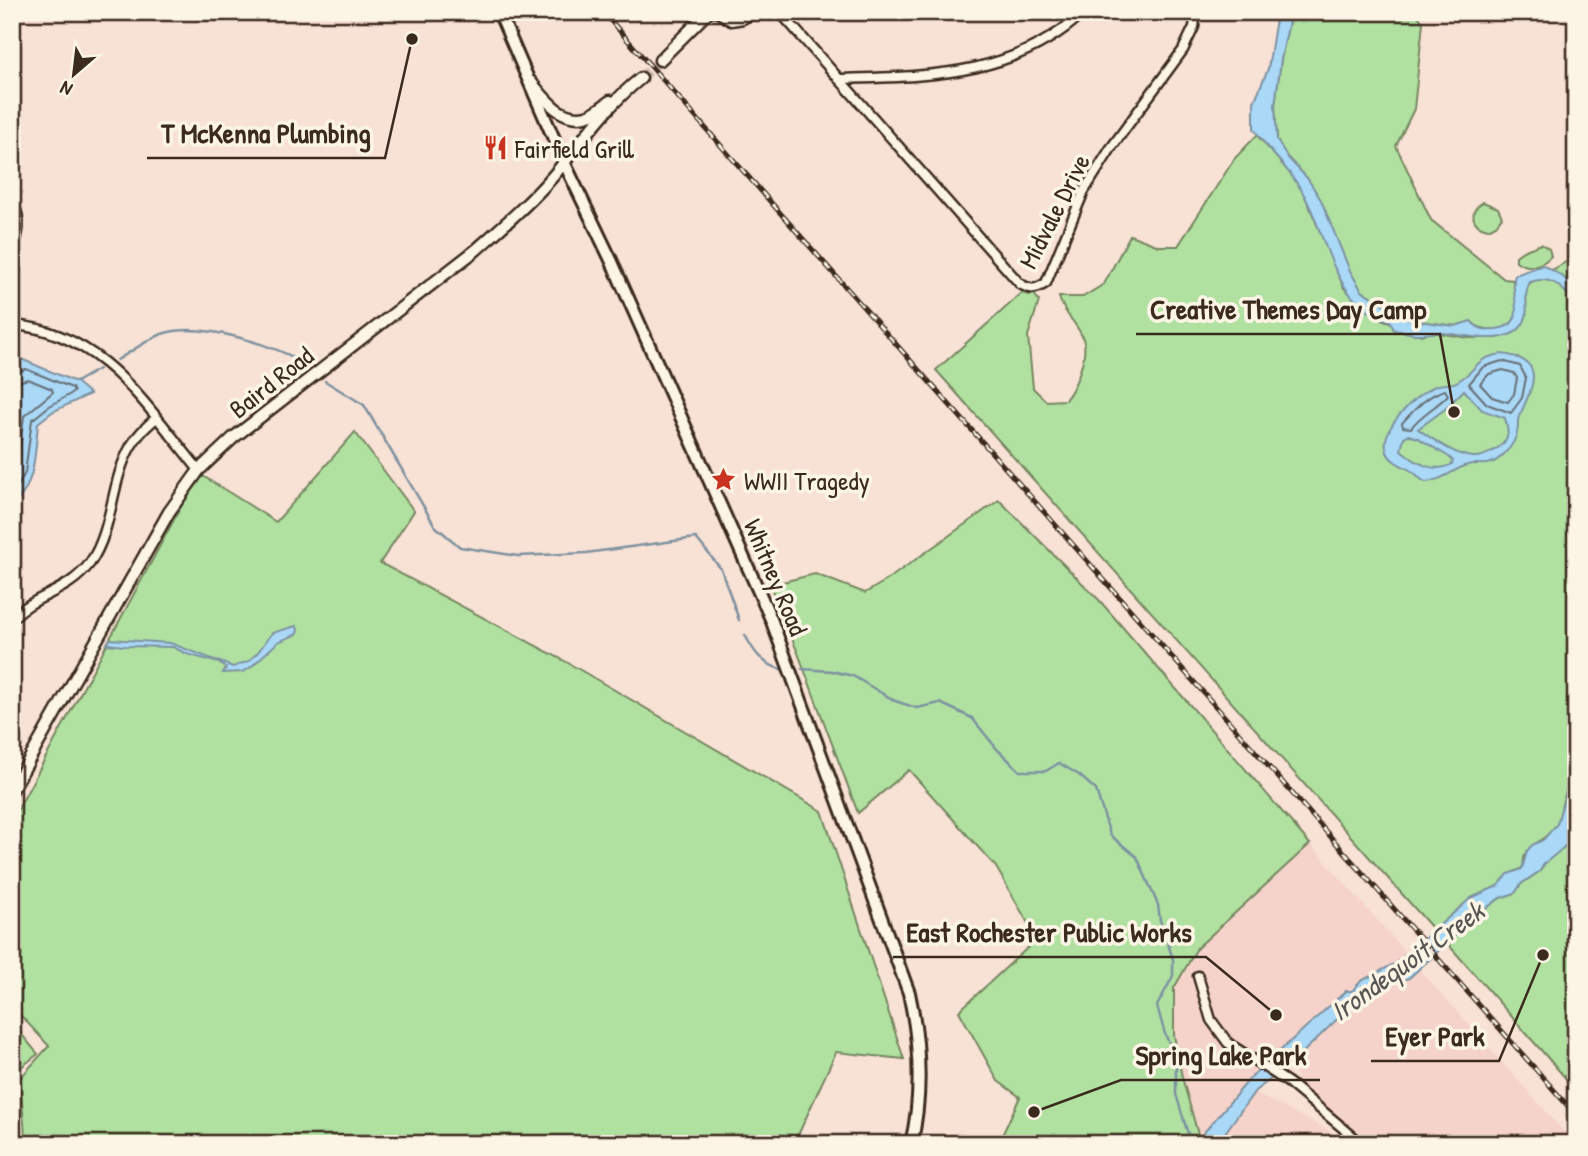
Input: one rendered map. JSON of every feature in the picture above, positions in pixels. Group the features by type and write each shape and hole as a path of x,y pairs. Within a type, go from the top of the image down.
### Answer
{"main road":[{"name":"Whitney Road","path":"499,12 771,619 909,993 917,1031 919,1083 911,1144"}],"street":[{"path":"660,60 708,12"},
{"path":"717,12 731,21 743,19 755,12"},
{"name":"Midvale Drive","path":"780,12 1020,284 1035,290 1046,283 1084,191 1097,168 1178,56 1190,36 1196,12"},
{"path":"839,79 949,74 996,63 1032,50 1050,40 1084,12"},
{"name":"Baird Road","path":"12,790 156,533 200,470 233,439 476,250 537,195 620,95 641,78"},
{"path":"529,80 554,109 570,116 587,116 620,95"},
{"path":"12,202 19,216 20,227 12,254"},
{"path":"12,325 46,331 86,348 122,377 200,470"},
{"path":"12,619 27,606 64,587 89,564 103,537 127,453 140,433 156,418"},
{"path":"1198,975 1211,1020 1228,1044 1282,1079 1326,1112 1362,1144"}],"shaded area":[{"path":"1310,844 1407,954 1384,971 1361,981 1351,991 1346,991 1253,1075 1199,1138 1182,1077 1174,1035 1174,988 1197,948"},
{"path":"1419,969 1575,1144 1370,1144 1298,1083 1293,1062 1331,1023 1363,994 1395,985"},
{"path":"1253,1092 1326,1129 1349,1144 1217,1144"}],"green space":[{"path":"1291,12 1416,12 1423,23 1414,109 1396,146 1431,220 1504,279 1513,280 1517,313 1510,324 1504,328 1489,329 1471,322 1455,326 1412,320 1362,291 1349,271 1308,179 1287,157 1277,140 1275,105"},
{"path":"1257,135 1295,179 1305,196 1344,288 1377,318 1421,335 1431,332 1469,338 1497,338 1516,331 1526,306 1525,292 1530,283 1566,262 1576,261 1576,773 1565,795 1557,825 1530,848 1521,869 1509,874 1498,886 1471,898 1434,930 936,370 1022,293 1034,294 1039,301 1028,336 1033,388 1046,401 1065,400 1081,369 1084,343 1059,297 1083,297 1104,284 1130,235 1159,246 1178,246 1235,158"},
{"path":"1483,202 1498,208 1502,217 1496,225 1488,229 1478,225 1474,218 1475,210"},
{"path":"1541,244 1549,249 1551,256 1543,262 1530,266 1516,261 1516,256 1523,251"},
{"path":"355,432 414,511 380,563 563,660 822,811 904,1059 836,1052 794,1144 18,1144 25,1135 20,1078 49,1046 12,1006 12,820 183,503 203,476 276,522"},
{"path":"999,500 1100,601 1310,844 1197,948 1174,988 1174,1035 1182,1077 1199,1138 1194,1144 998,1144 1020,1097 998,1081 959,1011 1037,939 996,867 909,770 858,813 770,585 815,574 865,593"},
{"path":"1576,834 1576,1090 1447,943 1500,898 1515,893 1521,884 1540,871"},
{"path":"12,1023 38,1054 12,1074"}],"water":[{"path":"1277,12 1291,12 1275,105 1277,140 1321,200 1350,271 1362,291 1411,320 1455,326 1471,321 1482,329 1496,329 1513,322 1516,315 1515,275 1543,265 1562,276 1576,289 1576,306 1556,284 1545,280 1530,282 1526,316 1519,329 1510,335 1488,338 1440,333 1415,334 1394,330 1390,321 1371,313 1356,301 1334,268 1303,193 1254,129 1254,102 1268,69"},
{"path":"1502,354 1517,357 1526,362 1533,377 1518,420 1516,435 1506,452 1492,463 1469,464 1441,478 1425,482 1393,460 1387,453 1386,439 1395,421 1410,404 1436,386 1465,377 1481,361","holes":["1464,390 1482,410 1505,418 1506,422 1508,434 1505,440 1499,447 1480,457 1459,454 1418,429 1445,409","1408,435 1449,457 1453,461 1452,464 1439,468 1425,466 1413,459 1401,450 1404,437"]},
{"path":"21,359 76,382 90,394 52,412 38,423 30,479 20,498 12,506 12,372"},
{"path":"296,626 297,634 278,642 243,672 223,673 226,668 219,663 173,647 107,644 110,639 170,643 233,667 249,661 272,633"},
{"name":"Irondequoit Creek","path":"1576,773 1576,834 1540,871 1521,884 1515,893 1500,898 1480,913 1409,978 1363,994 1293,1062 1255,1091 1217,1144 1194,1144 1253,1075 1346,991 1352,991 1361,981 1396,963 1471,898 1498,886 1508,874 1522,869 1527,851 1532,845 1543,840 1557,824 1567,788"}],"waterway":[{"path":"117,360 165,333 181,330 238,337 307,364"},
{"path":"76,382 99,369"},
{"path":"325,381 364,405 435,526 460,547 518,556 586,553 696,538 721,569 739,620"},
{"path":"745,635 759,656 780,669"},
{"path":"802,669 853,676 895,701 917,708 940,703 972,718 997,749 1020,771 1046,771 1059,763 1096,790 1110,835 1137,857 1158,905 1173,959 1173,976 1157,1006 1176,1058 1176,1094 1191,1144"}],"tunnel":[{"path":"641,78 660,60"}],"railway":[{"path":"603,12 1576,1115"}],"place":[{"name":"T McKenna Plumbing","path":"412,39"},
{"name":"Fairfield Grill","path":"495,148"},
{"name":"Creative Themes Day Camp","path":"1454,412"},
{"name":"WWII Tragedy","path":"724,480"},
{"name":"Eyer Park","path":"1543,955"},
{"name":"East Rochester Public Works","path":"1276,1015"},
{"name":"Spring Lake Park","path":"1034,1112"}]}
